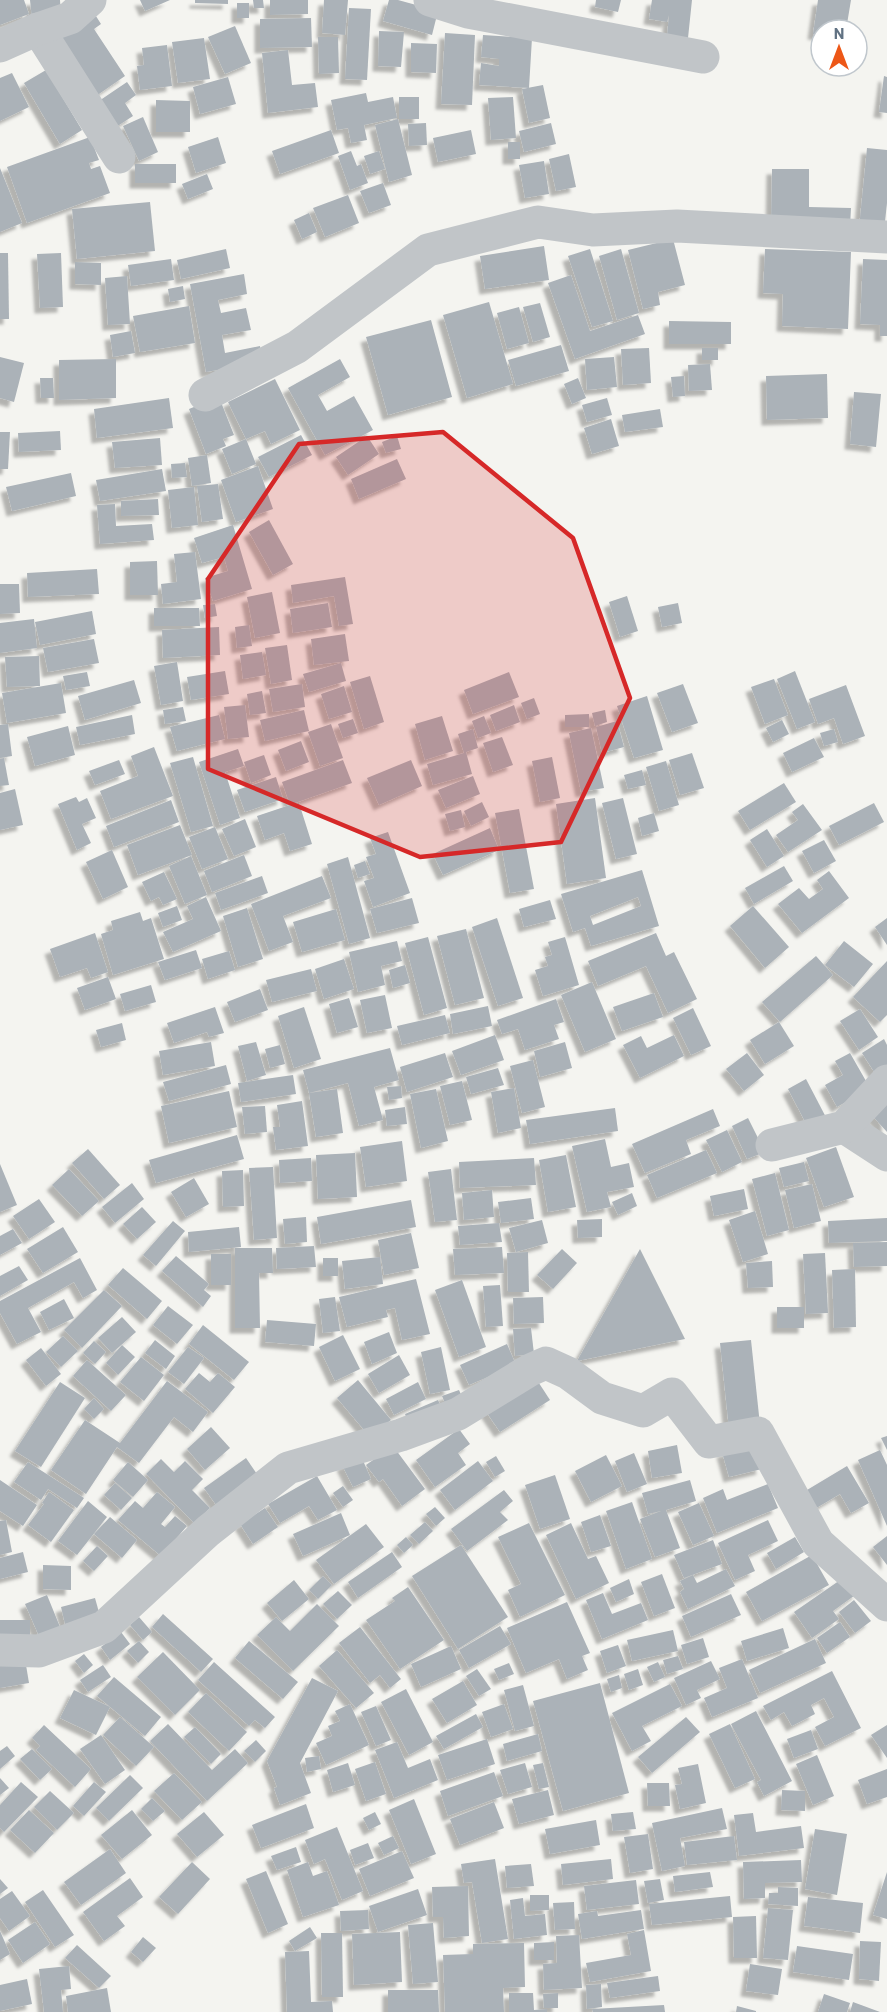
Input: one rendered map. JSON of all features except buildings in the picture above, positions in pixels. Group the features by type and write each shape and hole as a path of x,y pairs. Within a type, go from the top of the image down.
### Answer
{"street":[{"path":"0,46 70,18 90,0"},
{"path":"430,0 468,12 703,57"},
{"path":"38,29 119,158"},
{"path":"205,394 297,347 429,250 538,222 593,230 676,226 887,237"},
{"path":"772,1145 844,1128 887,1081"},
{"path":"844,1128 887,1155"},
{"path":"0,1650 39,1651 104,1627 208,1531 288,1468 401,1435 458,1414 530,1370 546,1363 568,1373 602,1398 643,1412 672,1394 709,1442 758,1433 818,1543 887,1605"}],"highlighted area":[{"path":"443,432 573,538 630,698 561,842 420,857 208,769 208,579 299,444"}]}
